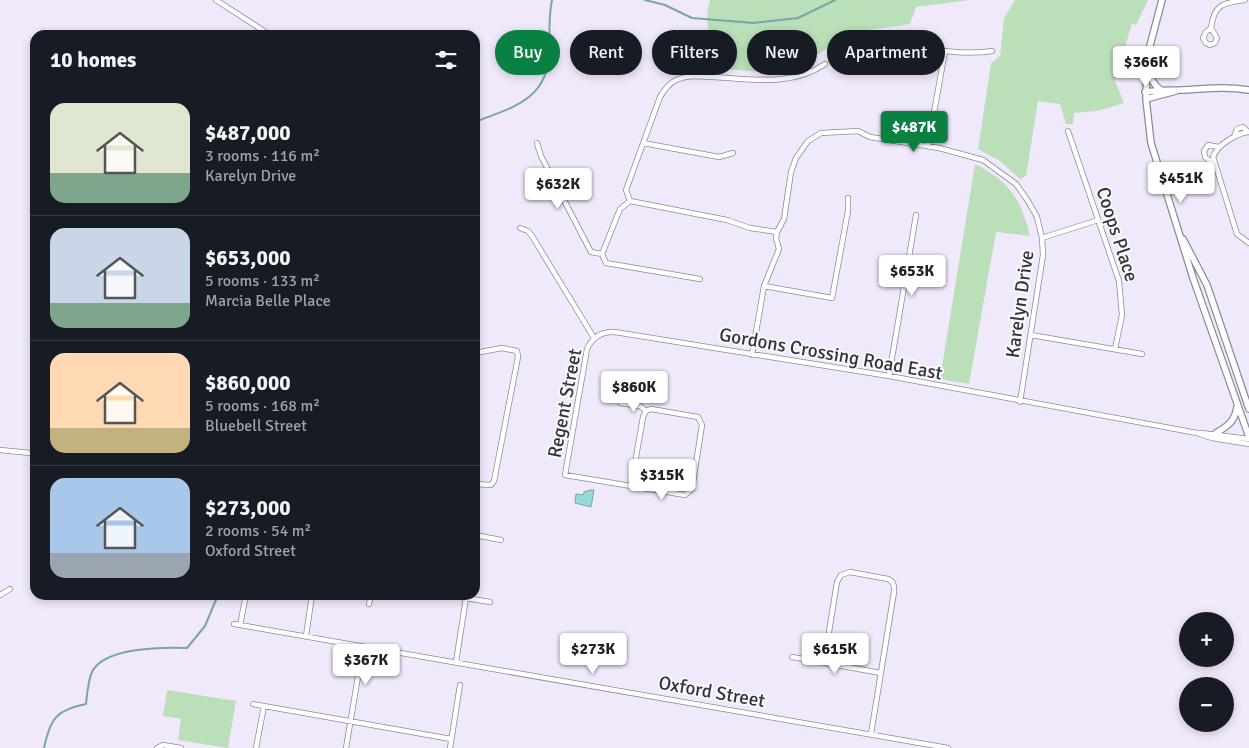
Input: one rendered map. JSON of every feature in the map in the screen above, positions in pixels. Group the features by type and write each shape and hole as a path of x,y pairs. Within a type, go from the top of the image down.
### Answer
{"main road":[{"path":"1162,0 1150,40 1146,71 1146,96 1154,155 1193,278 1249,438"},
{"path":"1146,71 1161,90"},
{"path":"1146,96 1161,90 1215,87 1249,90"},
{"path":"1146,96 1180,90"},
{"path":"1180,235 1201,272 1249,409"},
{"path":"1193,278 1195,273 1201,272"},
{"path":"1216,433 1228,427 1233,421 1237,404"}],"street":[{"path":"216,0 262,30"},
{"path":"1211,28 1213,14 1222,4 1245,0"},
{"path":"945,52 978,53 992,51"},
{"path":"630,202 626,190 660,97 666,87 675,80 692,76 785,80 814,72 825,64"},
{"path":"928,146 941,75"},
{"path":"1248,132 1243,127 1237,129 1233,138 1220,147 1213,157 1237,234 1249,243"},
{"name":"Karelyn Drive","path":"752,355 764,286 779,249 776,238 777,232 784,219 791,172 796,158 808,141 821,133 844,133 858,130 870,137 928,146 976,158 999,170 1016,184 1028,201 1037,217 1042,238 1043,255 1020,402"},
{"name":"Coops Place","path":"1068,131 1119,281 1122,314 1116,349"},
{"path":"537,143 541,156 592,252 602,254"},
{"path":"643,144 719,157 732,153"},
{"path":"1216,166 1205,157 1204,151 1208,146 1220,147"},
{"path":"764,286 832,298 848,211 848,198"},
{"path":"700,279 606,263 602,254 620,209 630,202 727,220 750,228 777,232"},
{"path":"890,376 916,215"},
{"path":"1042,238 1098,220"},
{"path":"520,228 528,231 532,236 594,338"},
{"name":"Gordons Crossing Road East","path":"594,338 602,333 612,332 890,376 1249,444"},
{"path":"1031,335 1142,354"},
{"name":"Regent Street","path":"594,338 586,353 565,475 631,486"},
{"path":"480,352 502,348 517,351 518,357 494,481 491,485 480,484"},
{"path":"620,403 640,406 646,411"},
{"path":"651,409 698,418 702,422 692,489 688,493 683,495 631,486 643,417 646,411 651,409"},
{"name":"Gordons Crossing Road East","path":"1197,433 1216,433 1249,438"},
{"path":"0,450 30,453"},
{"path":"480,537 502,540"},
{"path":"824,663 837,582 841,575 850,572 888,579 894,584 894,592 871,734"},
{"path":"0,595 10,589"},
{"path":"240,625 245,600"},
{"path":"306,636 311,600"},
{"path":"369,600 369,604"},
{"path":"456,662 466,600"},
{"path":"478,600 490,602"},
{"name":"Oxford Street","path":"234,624 948,748"},
{"path":"346,748 362,647"},
{"path":"792,657 881,673"},
{"path":"450,748 460,686"},
{"path":"253,704 451,739"},
{"path":"256,748 264,706"},
{"path":"157,748 163,746 181,748"}],"shaded area":[{"path":"710,0 970,0 916,7 910,24 868,30 827,30 827,48 817,55 817,30 747,30 747,71 737,70 737,30 708,30"},
{"path":"1015,0 1148,0 1136,25 1132,23 1115,81 1124,103 1097,111 1074,113 1073,124 1066,124 1060,104 1038,101 1026,176 1020,179 1000,161 978,149 991,63 1000,56 1004,18"},
{"path":"975,164 997,178 1012,193 1023,212 1030,236 996,232 969,384 940,379"},
{"path":"594,490 591,507 575,503 576,494 583,495 584,492"},
{"path":"167,690 236,701 228,748 178,740 181,719 163,716"}],"waterway":[{"path":"480,120 513,107 534,92 542,82 547,70 549,54 552,0"},
{"path":"645,0 665,5 692,18 754,23 798,18 835,0"},
{"path":"44,748 49,730 56,717 68,709 86,704 92,672 99,664 121,653 135,650 187,648 205,626 216,600"}]}
